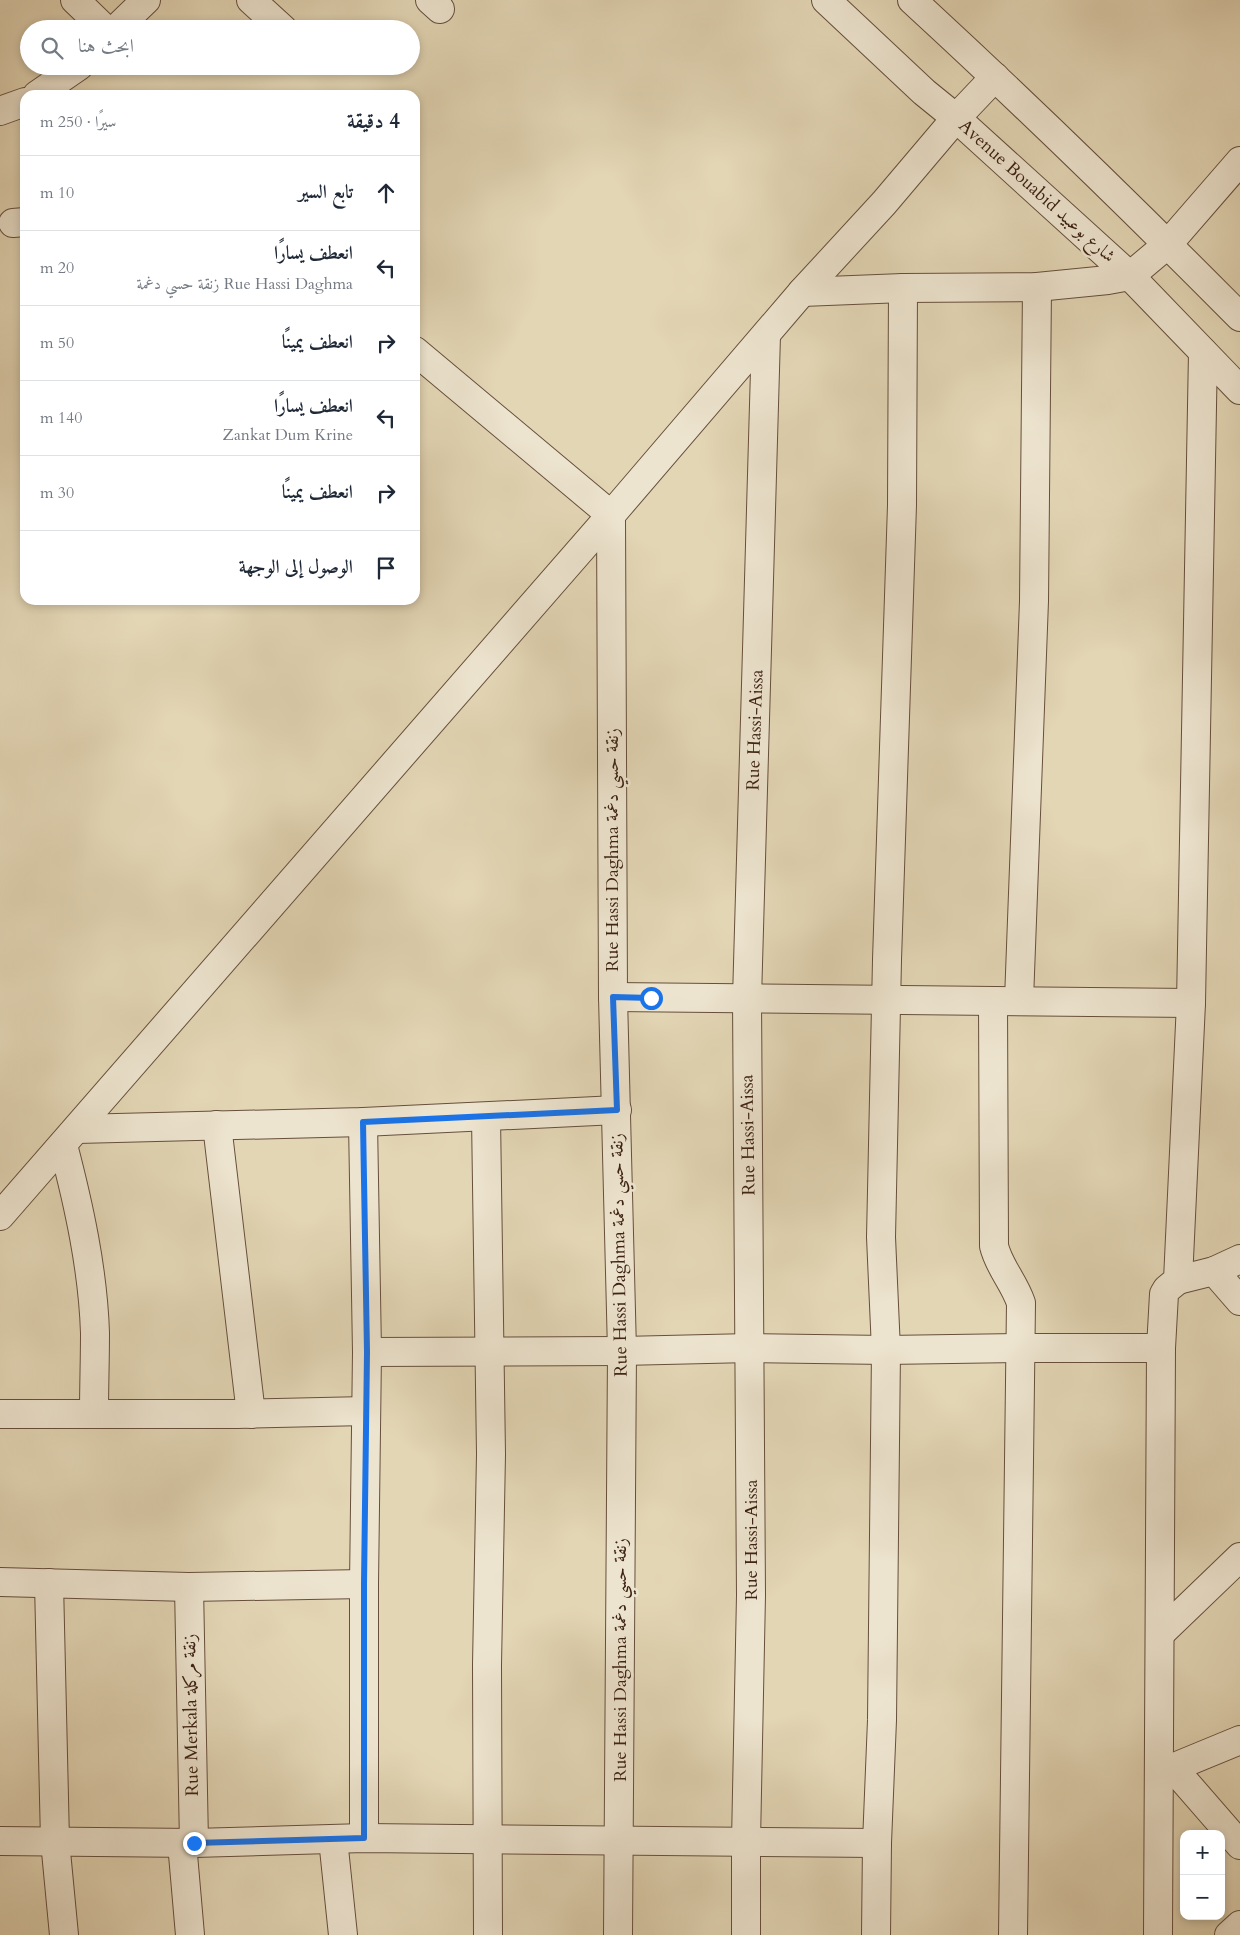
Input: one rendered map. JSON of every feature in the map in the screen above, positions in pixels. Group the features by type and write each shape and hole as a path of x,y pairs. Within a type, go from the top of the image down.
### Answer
{"street":[{"path":"75,0 96,20"},
{"path":"125,20 146,0"},
{"path":"251,0 273,20"},
{"name":"Avenue Bouabid شارع بوعبيد","path":"826,0 924,92 956,118 1130,276 1240,390"},
{"path":"912,0 995,77 1168,244 1240,317"},
{"path":"44,90 66,75"},
{"path":"0,1216 611,515 802,292 884,203 956,118 995,77"},
{"path":"802,292 903,288 1038,287 1130,276 1168,244 1240,161"},
{"path":"1013,1935 1020,1303 1013,1284 997,1259 994,1246 1006,1001 1034,601 1038,287"},
{"path":"876,1935 877,1843 882,1720 886,1350 882,1237 894,700 902,505 903,288"},
{"name":"Rue Hassi-Aissa","path":"746,1935 751,1595 747,999 766,335"},
{"path":"1178,1280 1191,1003 1203,352"},
{"path":"420,354 611,515"},
{"name":"Rue Hassi Daghma زنقة حسي دغمة","path":"611,515 613,997 622,1351 618,1935"},
{"path":"613,997 1191,1003"},
{"path":"70,1137 217,1125 363,1122 617,1110"},
{"path":"486,1117 490,1351 488,1935"},
{"path":"363,1122 367,1352 364,1584 364,1838"},
{"path":"217,1125 250,1414"},
{"path":"70,1137 74,1190 92,1293 95,1332 94,1413"},
{"path":"1158,1935 1166,1771 1161,1633 1162,1348 1164,1294 1178,1280 1214,1270 1240,1259"},
{"path":"1214,1270 1240,1301"},
{"path":"367,1352 622,1351 750,1348 886,1350 1162,1348"},
{"path":"0,1414 250,1414 366,1411"},
{"path":"1161,1633 1240,1557"},
{"path":"0,1582 189,1587 364,1584"},
{"path":"48,1583 55,1841 64,1935"},
{"name":"Rue Merkala زنقة مركلة","path":"189,1587 188,1843 190,1935"},
{"path":"1166,1771 1240,1740"},
{"path":"1166,1771 1240,1845"},
{"path":"333,1838 342,1935"},
{"path":"0,1842 188,1843 364,1838 877,1843"},
{"path":"1229,1935 1240,1925"}],"route":[{"path":"194,1843 364,1838 364,1584 367,1352 363,1122 617,1110 613,997 651,998"}]}
